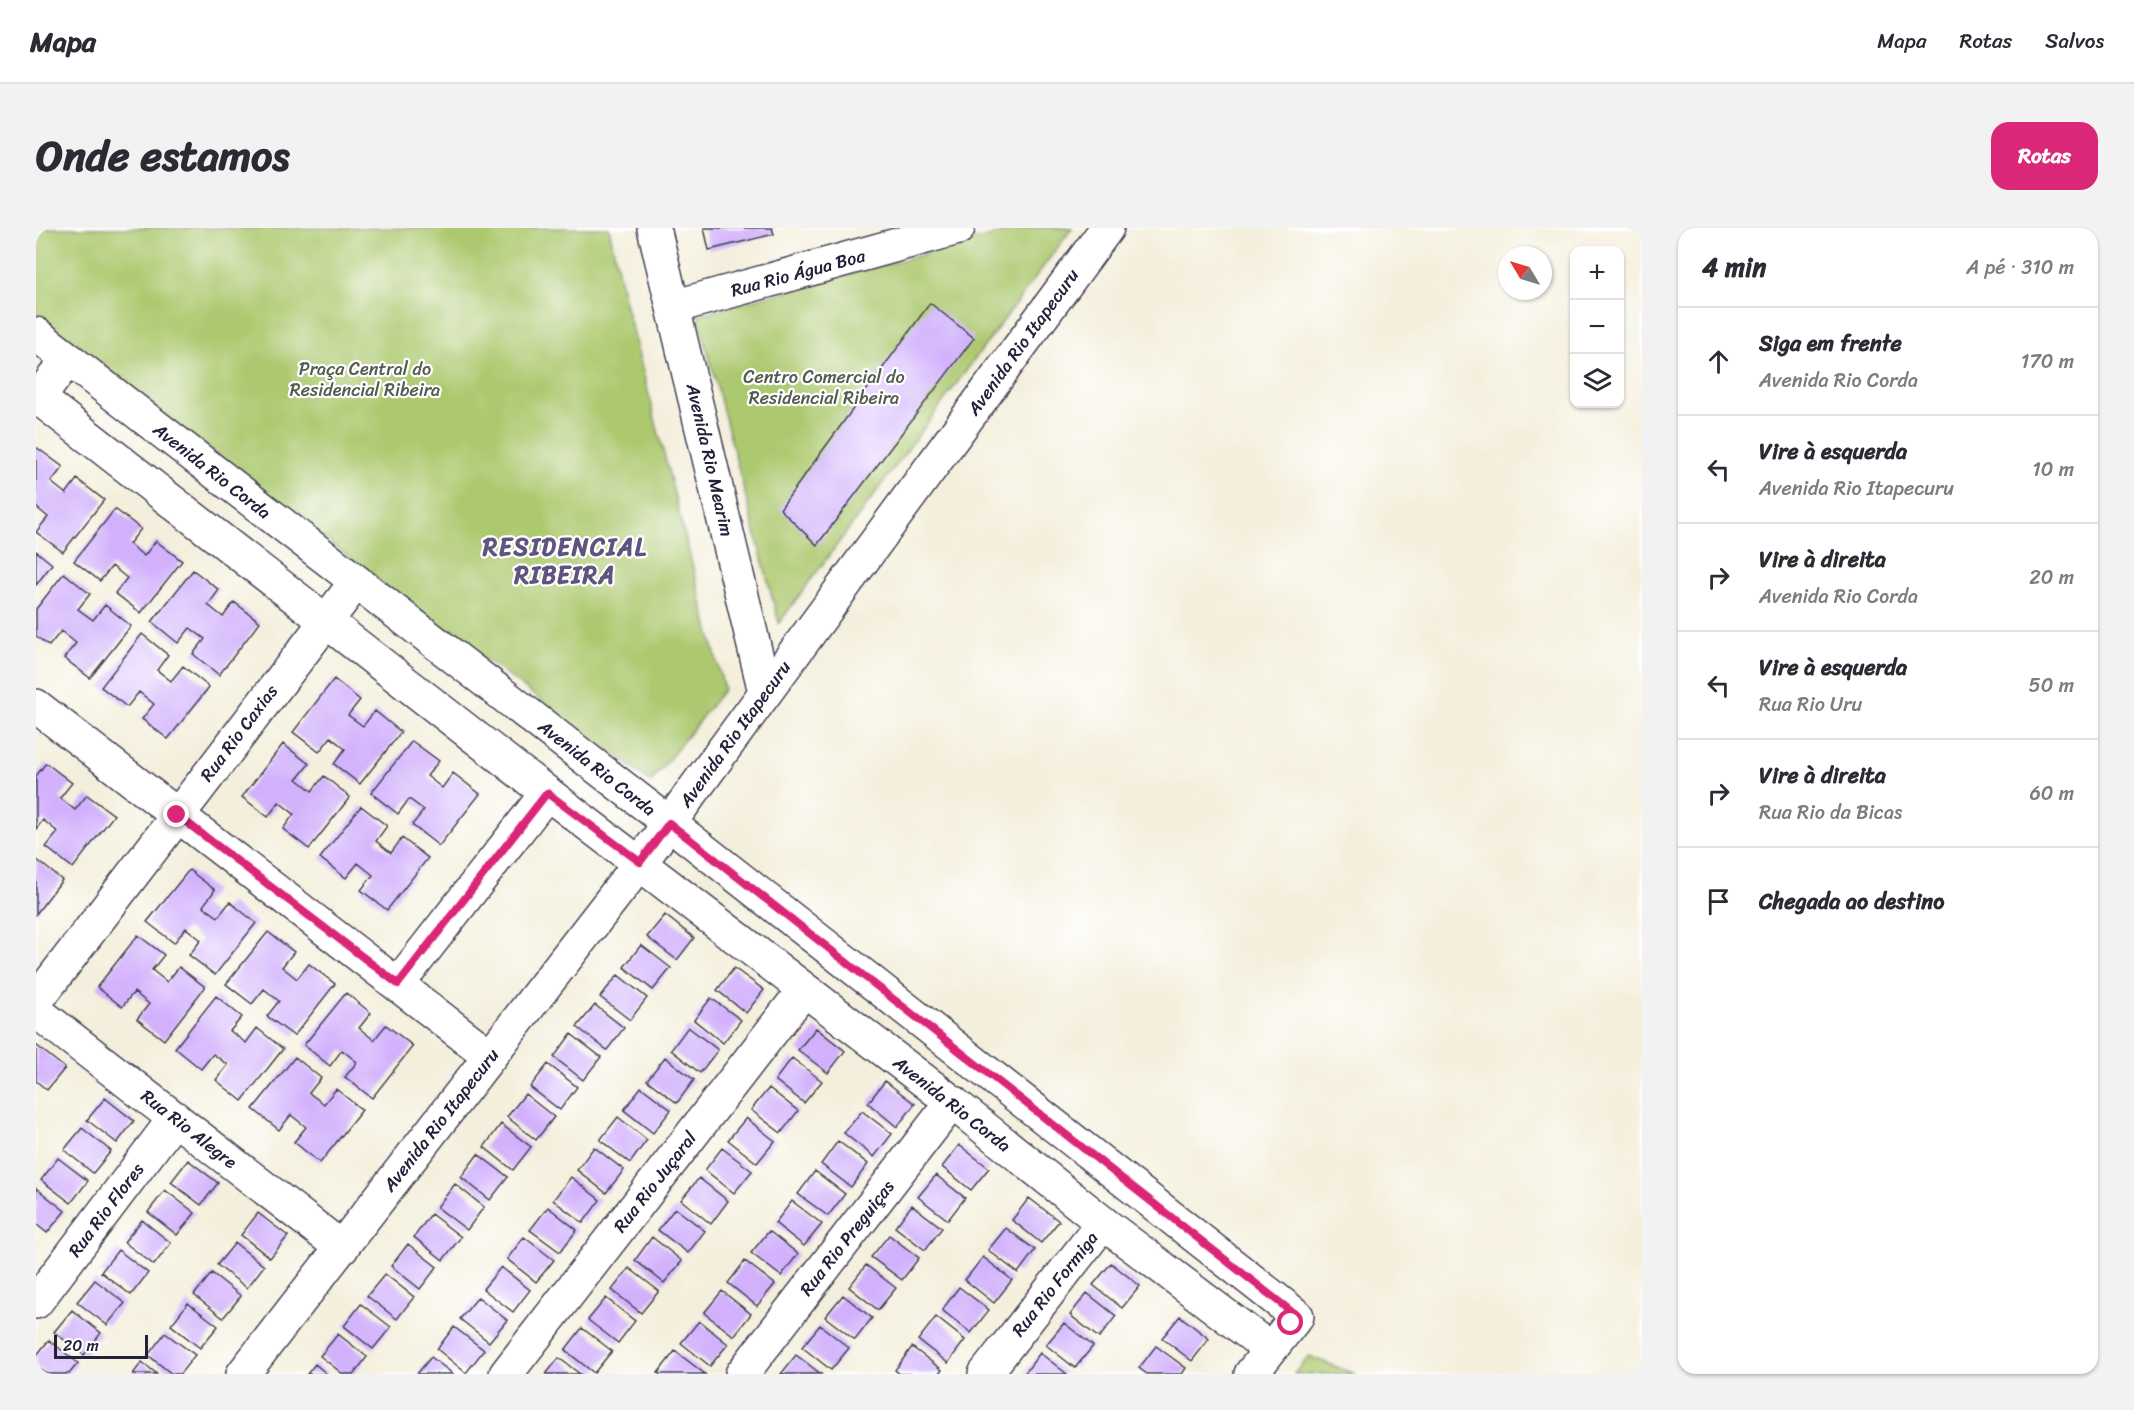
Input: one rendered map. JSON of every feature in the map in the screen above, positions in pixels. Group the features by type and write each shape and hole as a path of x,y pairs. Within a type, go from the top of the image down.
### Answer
{"street":[{"name":"Avenida Rio Mearim","path":"654,228 765,692"},
{"name":"Rua Rio Água Boa","path":"673,307 910,235 958,228"},
{"name":"Avenida Rio Itapecuru","path":"243,1374 640,862 1107,228"},
{"name":"Avenida Rio Corda","path":"36,334 669,823 1297,1316 1261,1362 1103,1223 952,1102 547,793 37,398"},
{"path":"37,398 68,359"},
{"name":"Rua Rio Caxias","path":"36,1001 356,582"},
{"path":"36,706 490,1056"},
{"path":"398,984 547,793"},
{"name":"Rua Rio Juçaral","path":"506,1374 804,990"},
{"name":"Rua Rio Alegre","path":"36,1011 342,1248"},
{"name":"Rua Rio Preguiças","path":"742,1374 952,1102"},
{"name":"Rua Rio Flores","path":"36,1302 175,1118"},
{"name":"Rua Rio Formiga","path":"985,1374 1103,1223"}],"green space":[{"name":"Praça Central do Residencial Ribeira","path":"36,228 609,228 624,298 724,689 651,782 392,590 36,316"},
{"name":"Centro Comercial do Residencial Ribeira","path":"1020,228 1072,228 779,623 698,315"},
{"path":"1309,1356 1355,1374 1294,1374"}],"building":[{"path":"704,228 772,228 774,234 709,250"},
{"path":"930,303 974,338 817,545 780,509"},
{"path":"36,447 63,467 51,482 66,494 77,479 104,500 63,552 36,532 48,517 36,507"},
{"path":"115,509 141,529 129,544 144,556 156,541 182,561 141,613 115,593 127,578 112,566 100,581 74,561"},
{"path":"36,551 52,564 36,585"},
{"path":"193,570 219,590 208,605 223,617 234,602 260,622 219,675 193,654 205,639 190,628 178,643 152,622"},
{"path":"64,573 90,594 78,609 93,620 105,605 131,626 90,678 64,658 76,643 61,631 49,646 36,636 36,609"},
{"path":"142,634 168,655 157,670 171,681 183,666 209,687 168,739 142,719 154,704 139,692 127,707 101,687"},
{"path":"334,679 360,700 348,715 363,726 375,711 401,732 360,784 334,764 345,749 331,737 319,752 293,732"},
{"path":"412,741 439,761 427,776 442,788 453,773 480,794 439,846 412,825 424,810 409,799 398,814 371,793"},
{"path":"283,744 309,764 297,779 312,791 324,776 350,797 309,849 283,829 294,814 279,802 268,817 242,797"},
{"path":"46,763 72,783 60,798 75,810 87,795 114,815 73,868 46,847 58,832 43,820 36,829 36,776"},
{"path":"361,806 387,826 376,841 391,853 402,838 428,858 387,910 361,890 373,875 358,863 346,878 320,858"},
{"path":"36,859 62,880 36,914"},
{"path":"189,870 215,890 203,906 218,917 230,902 256,923 215,975 189,955 201,940 186,928 174,943 147,922"},
{"path":"665,915 694,938 677,960 647,937"},
{"path":"268,932 294,952 282,967 297,979 309,964 335,984 294,1036 267,1016 279,1001 264,989 252,1004 226,984"},
{"path":"138,935 164,955 152,970 167,982 179,967 205,987 164,1040 137,1019 149,1004 134,992 122,1007 97,987"},
{"path":"641,945 671,968 653,990 624,967"},
{"path":"734,968 764,990 746,1013 717,990"},
{"path":"618,975 647,998 630,1020 600,997"},
{"path":"346,993 371,1013 359,1028 374,1040 386,1025 413,1046 372,1098 345,1077 357,1062 342,1050 330,1066 304,1045"},
{"path":"216,996 242,1017 230,1031 246,1043 257,1028 283,1049 242,1101 216,1080 228,1065 213,1054 201,1069 175,1048"},
{"path":"711,998 741,1020 723,1043 694,1020"},
{"path":"595,1005 624,1028 607,1050 577,1027"},
{"path":"688,1027 718,1050 700,1073 671,1050"},
{"path":"816,1028 845,1051 828,1073 798,1050"},
{"path":"571,1034 601,1057 583,1080 554,1057"},
{"path":"36,1045 65,1068 47,1090 36,1081"},
{"path":"295,1057 321,1078 309,1093 324,1104 336,1089 362,1110 320,1163 294,1142 306,1127 291,1115 279,1130 253,1109"},
{"path":"665,1057 694,1080 677,1103 647,1080"},
{"path":"792,1058 822,1081 804,1103 775,1080"},
{"path":"548,1064 577,1087 560,1110 530,1087"},
{"path":"885,1081 915,1104 897,1127 868,1103"},
{"path":"641,1087 671,1110 653,1133 624,1110"},
{"path":"769,1088 798,1111 781,1133 751,1110"},
{"path":"525,1094 554,1117 536,1140 507,1117"},
{"path":"105,1098 134,1121 117,1143 87,1120"},
{"path":"862,1111 892,1134 874,1157 844,1133"},
{"path":"618,1117 647,1140 630,1163 600,1140"},
{"path":"746,1118 775,1141 757,1163 728,1140"},
{"path":"501,1124 531,1147 513,1170 484,1147"},
{"path":"82,1128 111,1151 93,1173 64,1150"},
{"path":"838,1141 868,1164 851,1187 821,1164"},
{"path":"959,1145 989,1168 971,1190 942,1167"},
{"path":"594,1147 624,1170 606,1193 577,1170"},
{"path":"722,1148 752,1171 734,1193 705,1170"},
{"path":"478,1154 508,1177 490,1200 461,1177"},
{"path":"58,1158 88,1181 71,1203 41,1180"},
{"path":"188,1160 218,1183 201,1205 171,1182"},
{"path":"815,1171 845,1194 828,1216 798,1194"},
{"path":"936,1175 965,1198 948,1220 918,1197"},
{"path":"571,1177 600,1200 583,1223 553,1200"},
{"path":"699,1178 728,1201 711,1224 681,1200"},
{"path":"455,1184 484,1207 467,1230 437,1207"},
{"path":"36,1188 65,1211 47,1233 36,1224"},
{"path":"165,1190 195,1213 177,1235 148,1212"},
{"path":"1029,1198 1059,1221 1041,1243 1012,1220"},
{"path":"792,1201 822,1224 804,1246 775,1223"},
{"path":"912,1205 942,1228 925,1250 895,1227"},
{"path":"548,1207 577,1230 560,1252 530,1230"},
{"path":"675,1208 705,1231 688,1253 658,1230"},
{"path":"258,1213 288,1236 270,1258 241,1235"},
{"path":"431,1214 461,1237 443,1260 414,1237"},
{"path":"142,1220 171,1243 154,1265 124,1242"},
{"path":"1006,1228 1035,1250 1018,1273 988,1250"},
{"path":"769,1231 798,1254 781,1276 751,1253"},
{"path":"889,1235 919,1258 902,1280 871,1257"},
{"path":"524,1237 554,1260 536,1282 507,1259"},
{"path":"652,1237 682,1261 664,1283 635,1260"},
{"path":"235,1243 264,1266 247,1288 217,1265"},
{"path":"408,1244 437,1267 420,1289 391,1266"},
{"path":"118,1250 148,1273 131,1295 101,1272"},
{"path":"983,1257 1012,1280 994,1303 965,1280"},
{"path":"745,1261 775,1284 757,1306 728,1283"},
{"path":"1111,1263 1140,1286 1122,1308 1093,1285"},
{"path":"866,1265 896,1288 878,1310 849,1287"},
{"path":"501,1267 530,1290 513,1312 483,1289"},
{"path":"629,1268 659,1291 641,1313 612,1290"},
{"path":"212,1273 241,1296 223,1318 194,1295"},
{"path":"385,1274 414,1297 397,1319 367,1296"},
{"path":"95,1280 125,1303 107,1325 77,1302"},
{"path":"959,1287 989,1310 971,1333 942,1310"},
{"path":"722,1291 751,1314 734,1336 704,1313"},
{"path":"1087,1293 1116,1316 1099,1338 1070,1315"},
{"path":"843,1295 872,1318 855,1340 825,1317"},
{"path":"478,1297 507,1320 489,1342 460,1319"},
{"path":"606,1298 635,1321 618,1343 588,1320"},
{"path":"188,1303 218,1326 200,1348 171,1325"},
{"path":"361,1304 391,1327 373,1349 344,1326"},
{"path":"72,1310 101,1333 84,1355 54,1332"},
{"path":"1180,1316 1209,1339 1192,1361 1162,1338"},
{"path":"936,1317 965,1340 948,1363 918,1340"},
{"path":"699,1321 728,1344 710,1366 681,1343"},
{"path":"1064,1323 1093,1346 1075,1368 1046,1345"},
{"path":"820,1325 849,1348 831,1370 802,1347"},
{"path":"454,1327 484,1350 466,1373 437,1349"},
{"path":"582,1328 612,1351 594,1373 565,1350"},
{"path":"165,1333 195,1355 180,1374 172,1374 148,1355"},
{"path":"338,1334 367,1357 354,1374 343,1374 320,1356"},
{"path":"49,1340 78,1363 69,1374 47,1374 36,1366 36,1356"},
{"path":"1156,1346 1186,1368 1182,1374 1147,1374 1139,1368"},
{"path":"912,1347 942,1370 939,1374 900,1374 895,1370"},
{"path":"675,1351 705,1374 659,1374"},
{"path":"1040,1353 1067,1374 1024,1374"},
{"path":"796,1355 821,1374 781,1374"},
{"path":"431,1357 453,1374 417,1374"},
{"path":"559,1358 580,1374 546,1374"},
{"path":"142,1362 157,1374 133,1374"},
{"path":"315,1364 327,1374 307,1374"}],"district":[{"name":"RESIDENCIAL RIBEIRA","path":"565,561"}],"route":[{"path":"177,815 398,984 547,793 640,862 669,823 1297,1316 1291,1323"}]}
